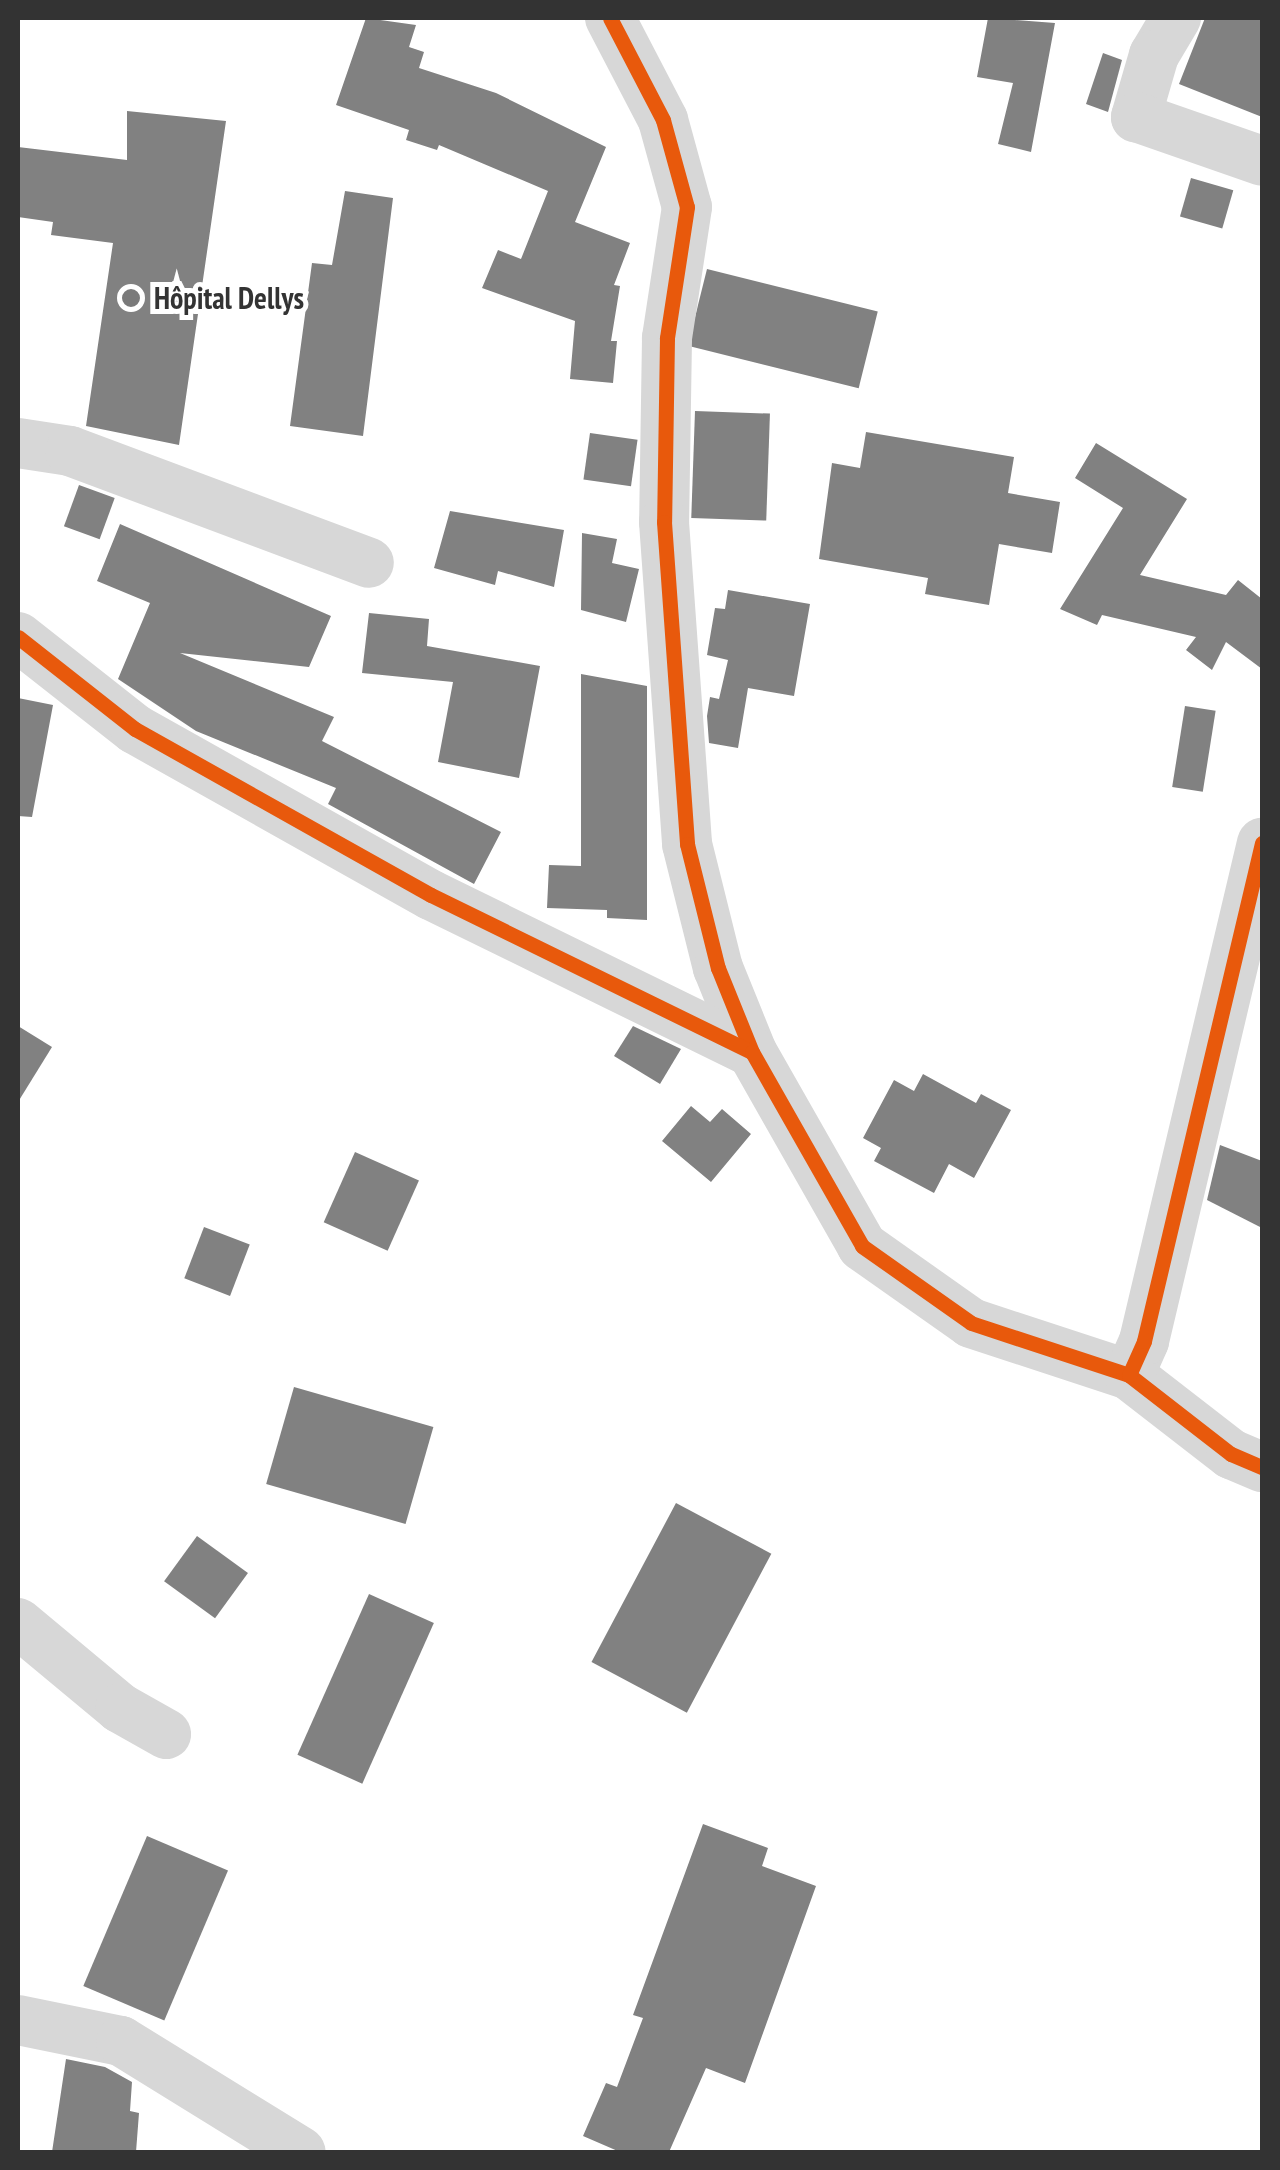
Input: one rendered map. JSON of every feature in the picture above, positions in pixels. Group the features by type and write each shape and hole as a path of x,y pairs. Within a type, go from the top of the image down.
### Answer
{"street":[{"path":"610,18 662,120 686,207 668,338 664,522 685,825 718,968 752,1052 862,1246 971,1322 1129,1375 1232,1454 1262,1467"},
{"path":"1176,18 1154,55 1136,117 1262,161"},
{"path":"18,443 70,451 370,564"},
{"path":"18,637 152,738 431,895 752,1052"},
{"path":"1129,1375 1144,1341 1262,843"},
{"path":"18,1623 120,1708 166,1734"},
{"path":"18,2020 120,2042 301,2152"}],"building":[{"path":"366,18 416,25 409,47 424,52 419,68 496,93 606,147 575,222 630,243 614,285 620,286 611,341 617,341 613,383 570,379 575,321 482,288 498,250 521,259 548,191 439,145 437,150 406,140 409,130 336,105"},
{"path":"988,18 1055,23 1031,152 998,144 1013,83 977,77"},
{"path":"1205,18 1262,18 1262,117 1179,84"},
{"path":"1103,53 1122,60 1108,112 1086,104"},
{"name":"Hôpital Dellys","path":"127,111 226,121 179,445 86,426 113,243 51,235 53,222 18,217 18,147 127,160"},
{"path":"1191,178 1233,190 1222,229 1180,216"},
{"path":"345,191 393,198 363,436 290,426 312,263 332,265"},
{"path":"707,269 878,312 859,388 688,346"},
{"path":"695,411 770,414 766,521 691,518"},
{"path":"866,432 1014,457 1008,493 1060,502 1052,553 999,544 989,605 925,594 928,578 819,559 832,463 860,468"},
{"path":"590,433 638,440 631,486 583,480"},
{"path":"1096,443 1187,499 1140,575 1226,595 1238,580 1262,599 1262,669 1226,642 1212,670 1186,650 1196,637 1102,615 1097,625 1060,609 1123,508 1075,478"},
{"path":"79,485 115,498 100,539 64,526"},
{"path":"450,511 564,530 554,587 498,571 495,585 434,568"},
{"path":"120,524 331,616 309,667 180,653 334,717 322,741 501,832 474,884 328,804 336,788 196,731 118,679 150,603 97,581"},
{"path":"582,533 617,539 612,563 639,569 626,622 581,610"},
{"path":"728,590 810,604 794,696 748,688 738,748 709,743 707,716 710,697 719,699 728,660 707,655 715,608 725,609"},
{"path":"369,613 429,619 427,646 540,666 519,778 438,762 453,682 362,673"},
{"path":"581,674 647,686 647,920 607,918 607,910 547,908 549,865 581,866"},
{"path":"18,698 53,705 32,817 18,816"},
{"path":"1185,706 1216,711 1203,792 1172,787"},
{"path":"18,1026 52,1047 18,1102"},
{"path":"633,1026 681,1049 660,1084 614,1056"},
{"path":"923,1074 976,1103 981,1094 1011,1110 974,1178 949,1164 934,1193 874,1161 881,1148 863,1138 894,1080 914,1091"},
{"path":"691,1106 710,1122 722,1109 751,1134 711,1182 662,1141"},
{"path":"1220,1145 1262,1161 1262,1228 1207,1200"},
{"path":"355,1152 419,1180 388,1251 324,1222"},
{"path":"204,1227 250,1245 230,1296 184,1278"},
{"path":"294,1387 433,1427 406,1524 266,1484"},
{"path":"676,1503 771,1554 687,1713 591,1662"},
{"path":"197,1536 248,1573 215,1618 164,1581"},
{"path":"369,1594 434,1623 362,1784 297,1755"},
{"path":"703,1824 768,1848 762,1866 816,1886 745,2083 706,2068 669,2152 620,2152 583,2136 606,2083 617,2087 643,2018 633,2015"},
{"path":"147,1836 228,1870 164,2020 83,1986"},
{"path":"66,2059 105,2067 132,2082 130,2111 139,2113 136,2152 52,2152"}],"cycle path":[{"path":"610,18 663,120 687,207 667,338 664,522 687,844 718,968 752,1052"},
{"path":"18,637 135,729 431,895 752,1052 862,1246 971,1323 1129,1375 1231,1454 1262,1467"},
{"path":"1129,1375 1144,1341 1262,843"}],"place":[{"name":"Hôpital Dellys","path":"131,298"}]}
